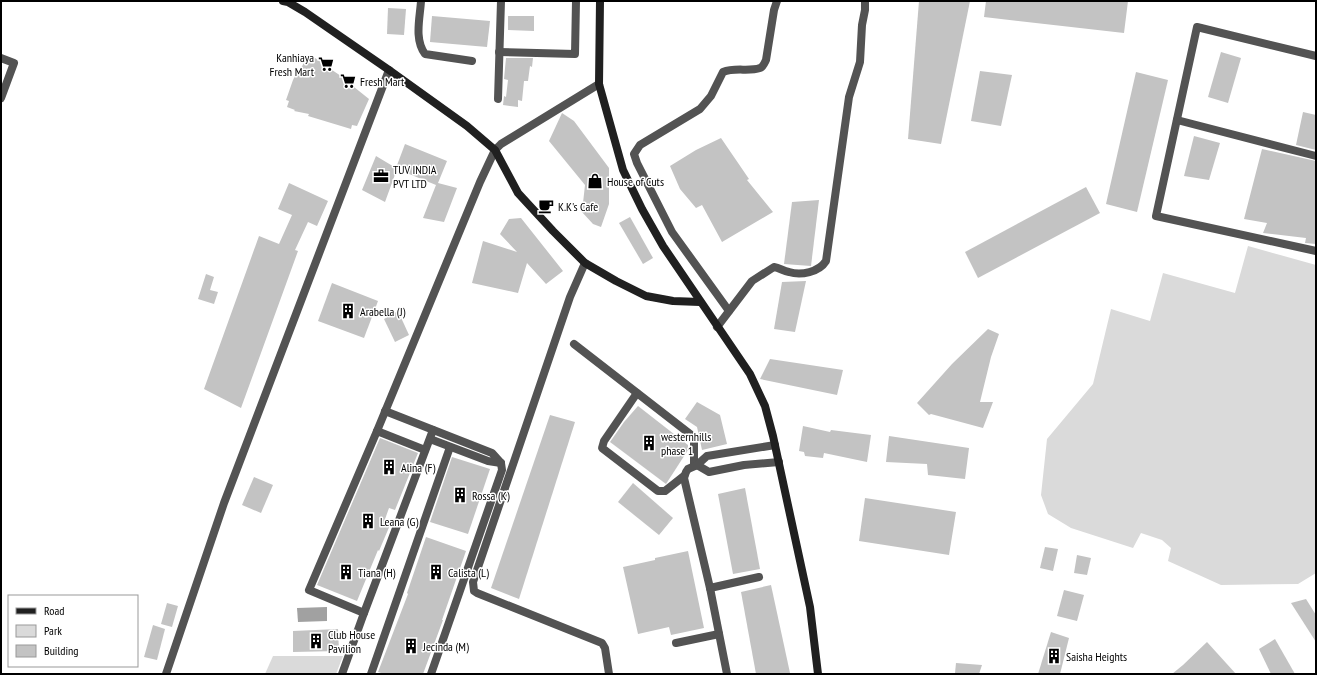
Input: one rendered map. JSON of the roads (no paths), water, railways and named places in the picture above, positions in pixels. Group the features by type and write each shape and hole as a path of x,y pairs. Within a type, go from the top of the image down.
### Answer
{"street":[{"path":"283,1 288,2 305,12 389,70 467,126 496,150 518,193 585,263 646,296 673,301 700,302"},
{"path":"421,1 418,39 420,48 425,54 472,61"},
{"path":"498,99 500,1"},
{"path":"499,52 575,54 576,1"},
{"path":"600,1 599,84 623,170 662,246 750,374 765,406 779,462 810,607 818,674"},
{"path":"729,311 672,232 637,163 634,154 640,145 700,109 711,96 723,72 729,69 758,68 762,66 766,60 774,10 777,1"},
{"path":"717,327 752,281 774,267 788,272 805,274 819,268 826,261 849,98 860,62 865,1"},
{"path":"1316,56 1197,27 1156,216 1316,251"},
{"path":"1,58 14,63 1,98"},
{"path":"166,674 224,502 389,70"},
{"path":"364,613 309,590 377,431 480,182 496,150 501,144 599,84"},
{"path":"1177,120 1316,156"},
{"path":"585,263 570,297 473,582 473,587 477,593 602,643 605,648 610,674"},
{"path":"574,344 690,434 694,439 696,466"},
{"path":"638,393 604,441 602,448 658,491 665,491 684,476 688,469 696,466 708,456 775,445"},
{"path":"385,411 492,453 501,462 502,470 431,674"},
{"path":"342,674 433,430"},
{"path":"377,431 425,450"},
{"path":"430,439 488,461 501,462"},
{"path":"371,674 450,447"},
{"path":"696,466 710,472 744,465 779,462"},
{"path":"684,476 710,588 727,674"},
{"path":"710,588 759,577"},
{"path":"676,643 719,634"}],"place":[{"name":"Kanhiaya Fresh Mart","path":"326,64"},
{"name":"Fresh Mart","path":"348,81"},
{"name":"TUV INDIA PVT LTD","path":"381,176"},
{"name":"House of Cuts","path":"595,181"},
{"name":"K.K's Cafe","path":"546,206"},
{"name":"Arabella (J)","path":"348,311"},
{"name":"westernhills phase 1","path":"649,443"},
{"name":"Alina (F)","path":"389,467"},
{"name":"Rossa (K)","path":"460,495"},
{"name":"Leana (G)","path":"368,521"},
{"name":"Tiana (H)","path":"346,572"},
{"name":"Calista (L)","path":"436,572"},
{"name":"Club House Pavilion","path":"316,641"},
{"name":"Jecinda (M)","path":"411,646"},
{"name":"Saisha Heights","path":"1054,656"}]}
